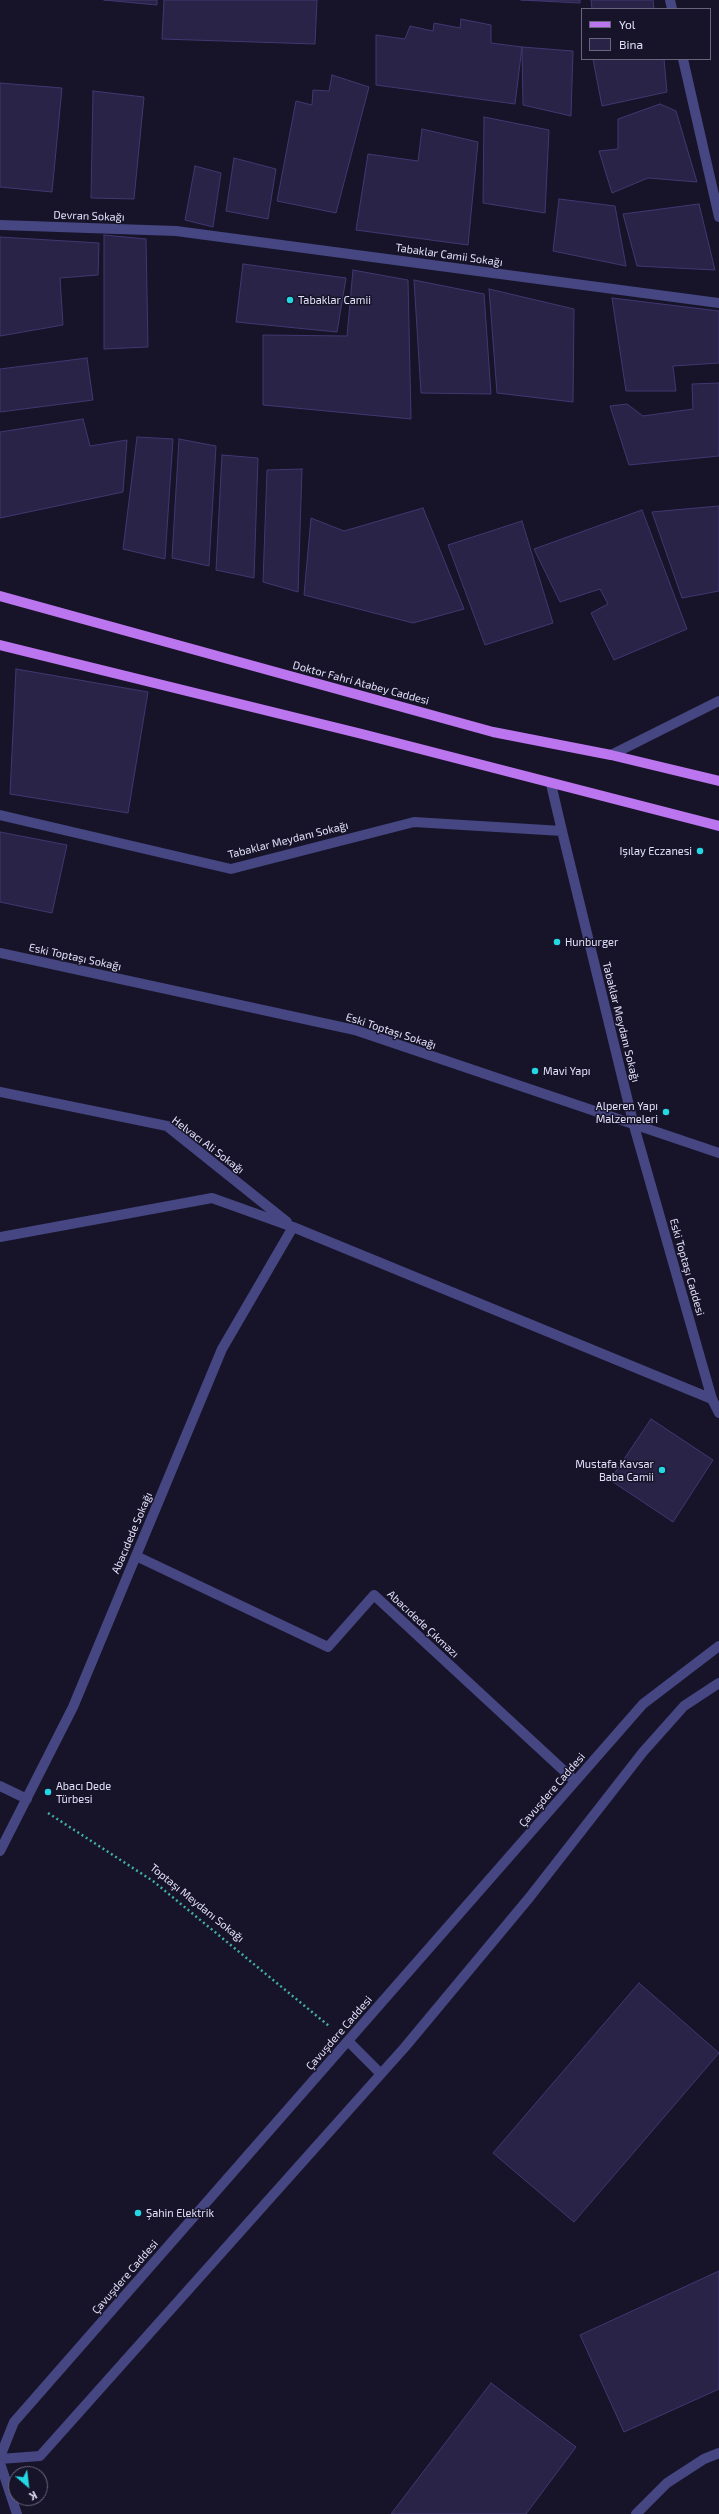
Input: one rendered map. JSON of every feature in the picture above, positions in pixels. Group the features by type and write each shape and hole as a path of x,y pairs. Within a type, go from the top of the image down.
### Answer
{"main road":[{"name":"Doktor Fahri Atabey Caddesi","path":"0,596 493,732 611,755 719,781"},
{"path":"0,645 362,734 551,784 719,826"}],"street":[{"path":"683,60 717,196 719,217"},
{"name":"Devran Sokağı","path":"0,224 176,231"},
{"name":"Tabaklar Camii Sokağı","path":"176,231 719,303"},
{"path":"611,755 719,701"},
{"name":"Tabaklar Meydanı Sokağı","path":"551,784 634,1126"},
{"name":"Tabaklar Meydanı Sokağı","path":"0,815 231,869 414,822 562,831"},
{"name":"Eski Toptaşı Sokağı","path":"0,953 355,1030 634,1126 719,1153"},
{"name":"Helvacı Ali Sokağı","path":"0,1092 167,1126 293,1227"},
{"name":"Eski Toptaşı Caddesi","path":"634,1126 712,1399 719,1413"},
{"path":"0,1237 212,1198 293,1227 712,1399"},
{"name":"Abacıdede Sokağı","path":"0,1851 73,1707 222,1349 293,1227"},
{"name":"Abacıdede Çıkmazı","path":"136,1556 328,1647 374,1595 575,1781"},
{"name":"Çavuşdere Caddesi","path":"719,1646 643,1704 14,2422 0,2458 40,2456 381,2074 529,1898 648,1746 684,1706 719,1683"},
{"path":"0,1786 27,1799"},
{"path":"348,2041 381,2074"},
{"path":"636,2514 667,2484 704,2459 719,2453"},
{"path":"0,2463 17,2514"}],"path":[{"name":"Toptaşı Meydanı Sokağı","path":"27,1799 153,1881 348,2041"}],"building":[{"path":"104,0 157,0 157,5"},
{"path":"164,0 317,0 315,44 162,39"},
{"path":"521,0 580,0 580,3"},
{"path":"591,0 653,0 654,8 592,8"},
{"path":"461,19 491,25 491,43 522,47 515,104 376,85 376,35 405,39 410,26 433,31 434,23 460,28"},
{"path":"522,47 573,51 571,116 523,105"},
{"path":"593,60 664,60 667,92 602,106"},
{"path":"332,75 369,87 336,213 277,201 296,101 312,105 313,90 329,91"},
{"path":"0,83 62,88 52,192 0,187"},
{"path":"93,91 144,97 134,199 91,198"},
{"path":"660,104 676,111 697,182 648,178 612,193 599,151 618,149 618,119"},
{"path":"484,117 549,130 545,213 483,203"},
{"path":"422,129 478,142 468,245 356,230 368,154 418,161"},
{"path":"234,158 276,169 268,219 226,211"},
{"path":"195,166 221,173 213,227 185,220"},
{"path":"559,199 615,206 626,266 553,251"},
{"path":"699,204 715,270 637,266 623,214"},
{"path":"104,235 146,239 148,347 104,349"},
{"path":"0,237 99,243 98,275 60,278 63,325 0,336"},
{"name":"Tabaklar Camii","path":"243,264 346,278 337,332 236,322"},
{"path":"353,270 408,280 411,419 263,405 263,335 347,336"},
{"path":"414,280 484,294 491,394 421,393"},
{"path":"489,289 574,309 573,402 497,393"},
{"path":"612,298 719,311 719,363 673,366 676,391 626,391"},
{"path":"87,358 93,400 0,412 0,369"},
{"path":"719,383 719,456 629,465 610,406 627,404 643,416 693,409 692,384"},
{"path":"83,419 90,446 127,440 123,492 0,518 0,432"},
{"path":"137,437 173,439 165,559 123,549"},
{"path":"179,439 216,446 209,566 172,558"},
{"path":"222,455 258,458 254,578 216,570"},
{"path":"302,469 298,592 263,582 267,470"},
{"path":"719,506 719,591 682,598 652,512"},
{"path":"423,508 464,609 413,623 304,595 311,518 344,531"},
{"path":"642,510 687,629 614,660 591,613 608,604 600,589 560,602 534,549"},
{"path":"522,521 553,623 485,645 448,545"},
{"path":"16,669 148,692 128,813 10,794"},
{"path":"0,832 67,845 52,913 0,902"},
{"name":"Mustafa Kavsar Baba Camii","path":"651,1419 713,1460 673,1522 610,1480"},
{"path":"639,1983 719,2053 574,2222 493,2153"},
{"path":"719,2271 719,2389 624,2432 580,2335"},
{"path":"491,2383 576,2447 526,2514 391,2514"}],"place":[{"name":"Tabaklar Camii","path":"290,300"},
{"name":"Işılay Eczanesi","path":"700,851"},
{"name":"Hunburger","path":"557,942"},
{"name":"Mavi Yapı","path":"535,1071"},
{"name":"Alperen Yapı Malzemeleri","path":"666,1112"},
{"name":"Mustafa Kavsar Baba Camii","path":"662,1470"},
{"name":"Abacı Dede Türbesi","path":"48,1792"},
{"name":"Şahin Elektrik","path":"138,2213"}]}
